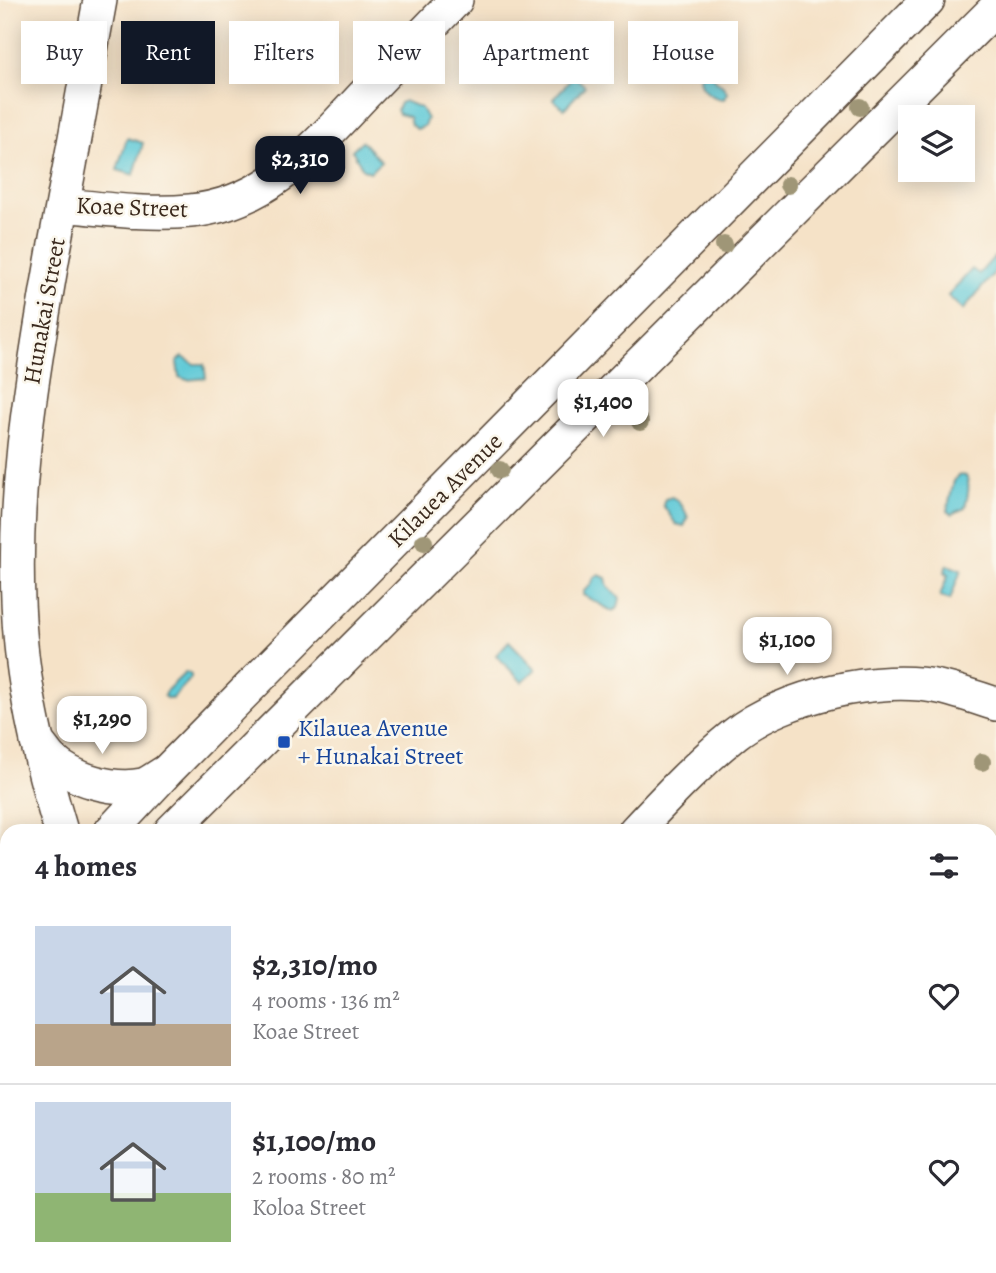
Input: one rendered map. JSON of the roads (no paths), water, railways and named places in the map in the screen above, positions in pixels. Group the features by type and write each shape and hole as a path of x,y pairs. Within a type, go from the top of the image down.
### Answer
{"street":[{"name":"Hunakai Street","path":"59,824 37,742 21,645 18,552 22,469 33,369 100,0"},
{"name":"Koae Street","path":"63,205 136,212 192,211 240,200 273,183 303,159 456,0"},
{"name":"Kilauea Avenue","path":"118,824 928,0"},
{"path":"988,0 996,8"},
{"name":"Kilauea Avenue","path":"178,824 996,8"},
{"path":"642,824 677,786 737,733 788,705 840,689 888,684 937,687 996,704"},
{"path":"37,742 51,759 69,772 100,784 144,785 167,771"}],"water":[{"path":"567,84 585,86 564,109 553,99"},
{"path":"702,84 720,84 727,93 724,99 705,90"},
{"path":"404,101 421,108 427,119 424,126 417,129 411,125 409,117 399,114 397,110"},
{"path":"127,138 143,143 134,175 117,170"},
{"path":"362,141 381,162 370,172 363,169 352,150"},
{"path":"994,257 996,271 963,310 948,296 972,269 979,274"},
{"path":"183,357 194,364 204,364 206,378 187,380 179,377 177,362"},
{"path":"959,475 966,476 967,500 965,508 951,514 947,511 954,481"},
{"path":"672,497 687,514 684,526 676,524 663,505 665,499"},
{"path":"947,565 961,570 950,600 940,596 948,575 944,573"},
{"path":"599,575 606,578 608,587 620,598 618,608 612,611 583,595"},
{"path":"509,641 536,669 522,682 496,655"},
{"path":"186,672 191,678 172,699 166,698 166,691"}],"place":[{"name":"Kilauea Avenue + Hunakai Street","path":"284,742"}]}
